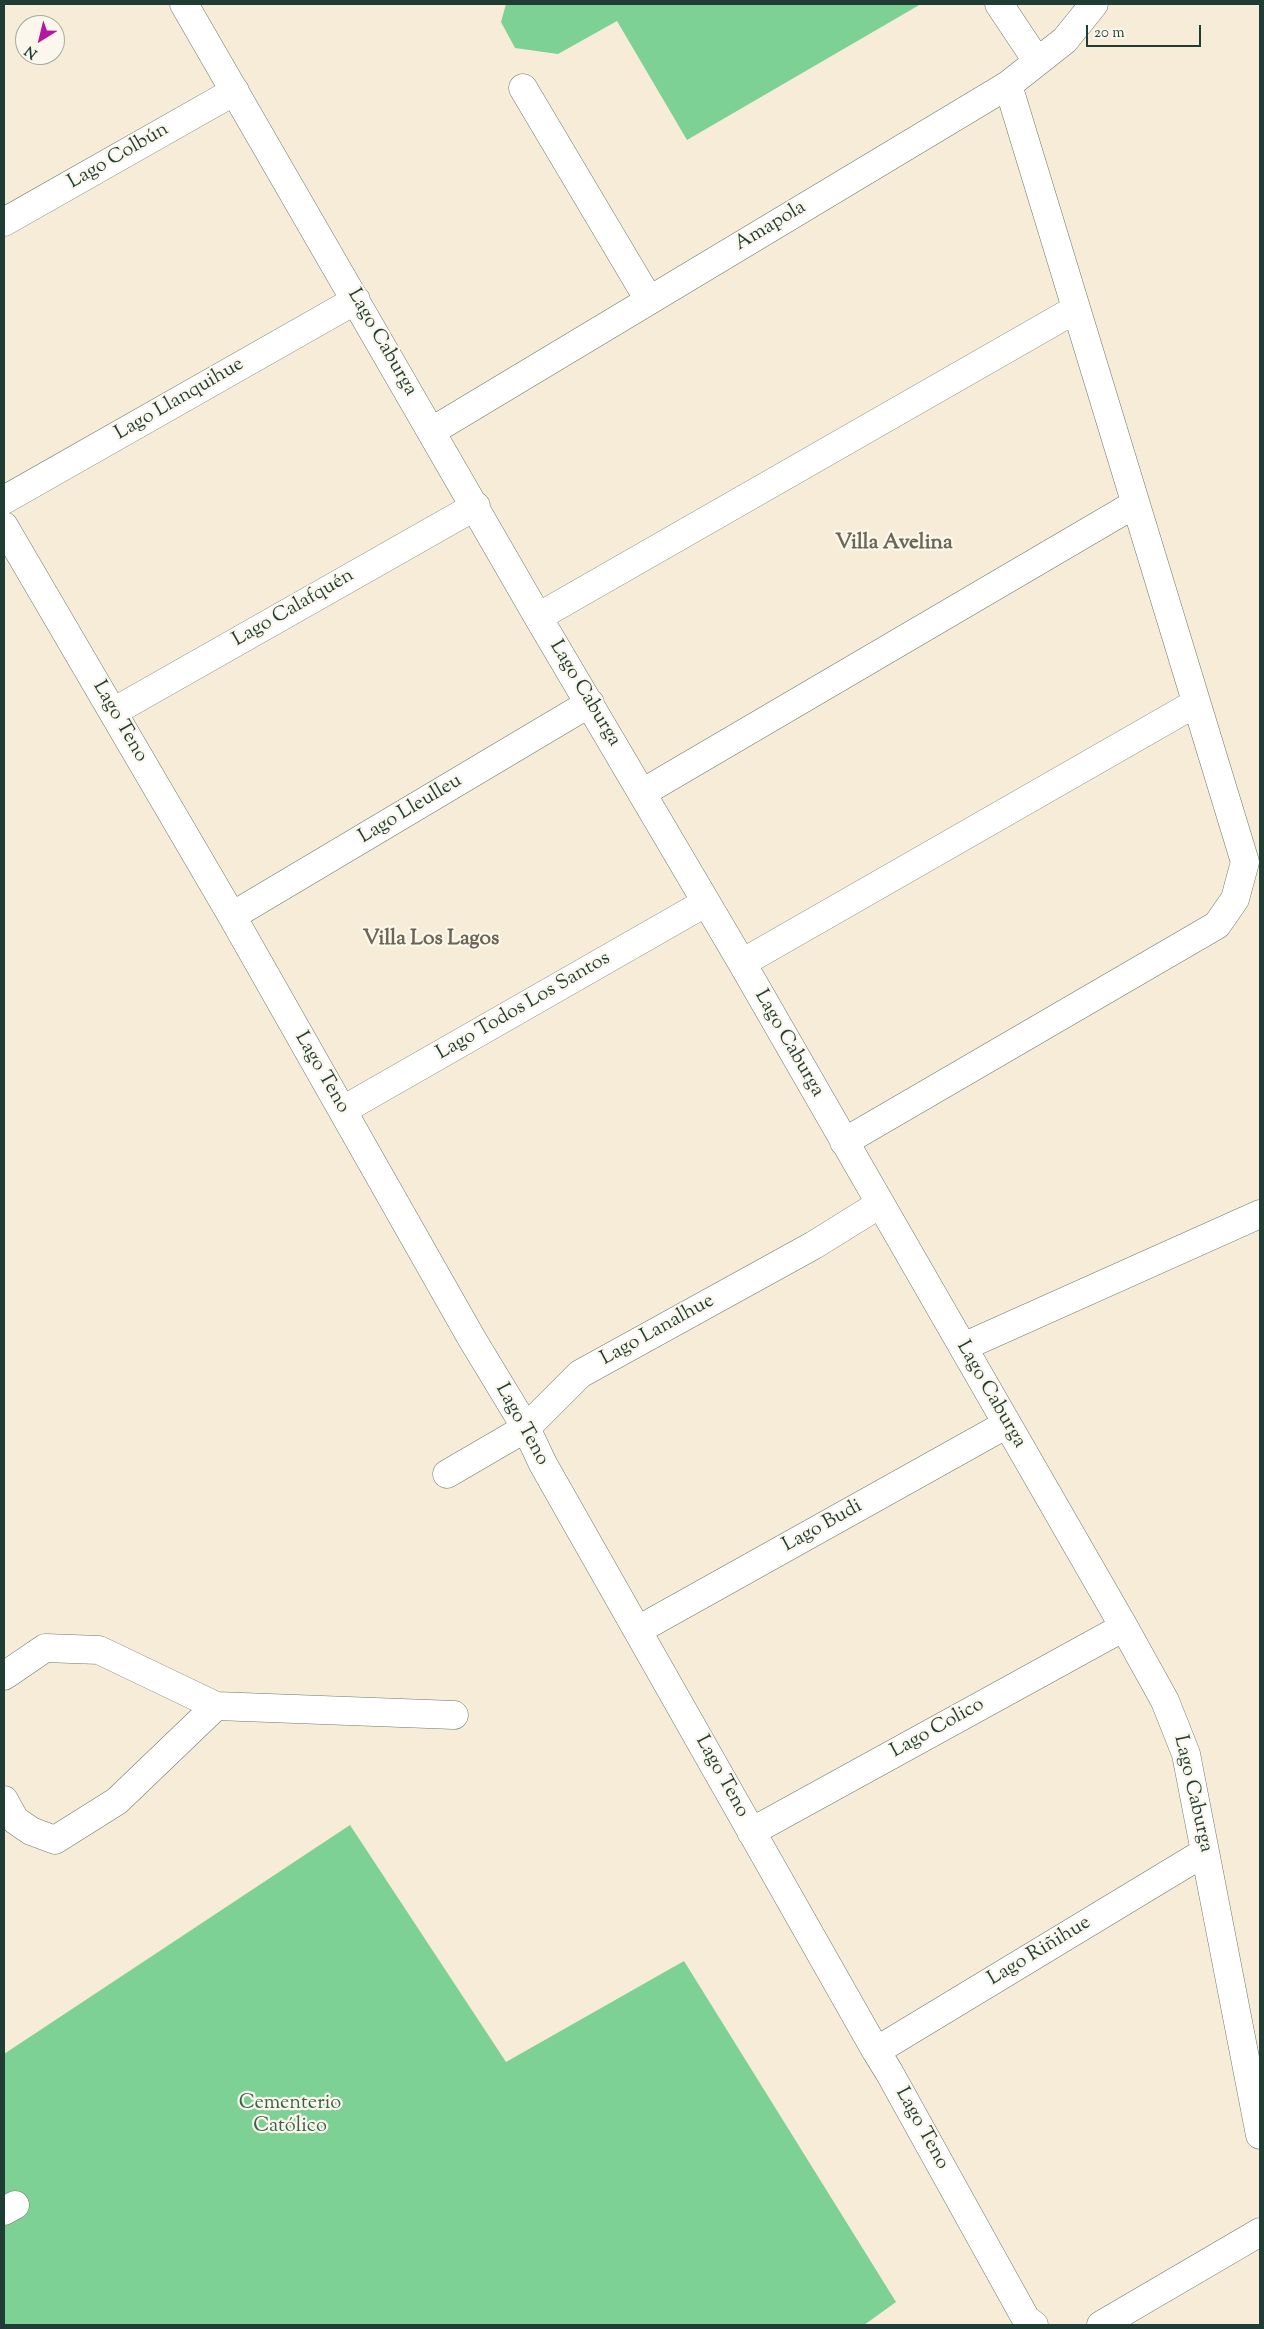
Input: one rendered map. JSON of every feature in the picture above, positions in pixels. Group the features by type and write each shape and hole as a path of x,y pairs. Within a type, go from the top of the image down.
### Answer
{"street":[{"name":"Lago Caburga","path":"184,4 476,506 538,617 742,963 1165,1701 1186,1754 1260,2135"},
{"path":"998,4 1037,61"},
{"name":"Amapola","path":"432,431 1008,85 1065,40 1094,4"},
{"path":"844,1142 1217,925 1235,898 1245,862 1008,85"},
{"path":"523,88 649,300"},
{"name":"Lago Colbún","path":"4,222 235,91"},
{"name":"Lago Llanquihue","path":"4,500 356,300"},
{"path":"538,617 1076,309"},
{"path":"642,793 1135,504"},
{"name":"Lago Calafquén","path":"113,712 476,506"},
{"name":"Lago Teno","path":"4,526 232,916 472,1339 526,1428 542,1464 876,2052 899,2088 1026,2319 1034,2325"},
{"name":"Lago Lleulleu","path":"232,916 590,703"},
{"path":"742,963 1196,703"},
{"name":"Lago Todos Los Santos","path":"343,1110 706,903"},
{"name":"Lago Lanalhue","path":"447,1474 526,1428 580,1374 814,1245 880,1204"},
{"path":"963,1347 1260,1214"},
{"name":"Lago Budi","path":"638,1630 1007,1424"},
{"name":"Lago Colico","path":"751,1832 1124,1627"},
{"path":"4,1676 45,1648 98,1650 216,1706 454,1715"},
{"path":"4,1800 15,1820 31,1831 55,1840 117,1802 216,1706"},
{"name":"Lago Riñihue","path":"876,2052 1205,1852"},
{"path":"1101,2325 1260,2232"}],"green space":[{"path":"506,4 921,4 687,140 617,21 558,54 515,48 501,22"},
{"name":"Cementerio Católico","path":"350,1825 506,2062 684,1961 896,2302 864,2325 4,2325 4,2054"}],"district":[{"name":"Villa Avelina","path":"894,544"},
{"name":"Villa Los Lagos","path":"431,940"}]}
